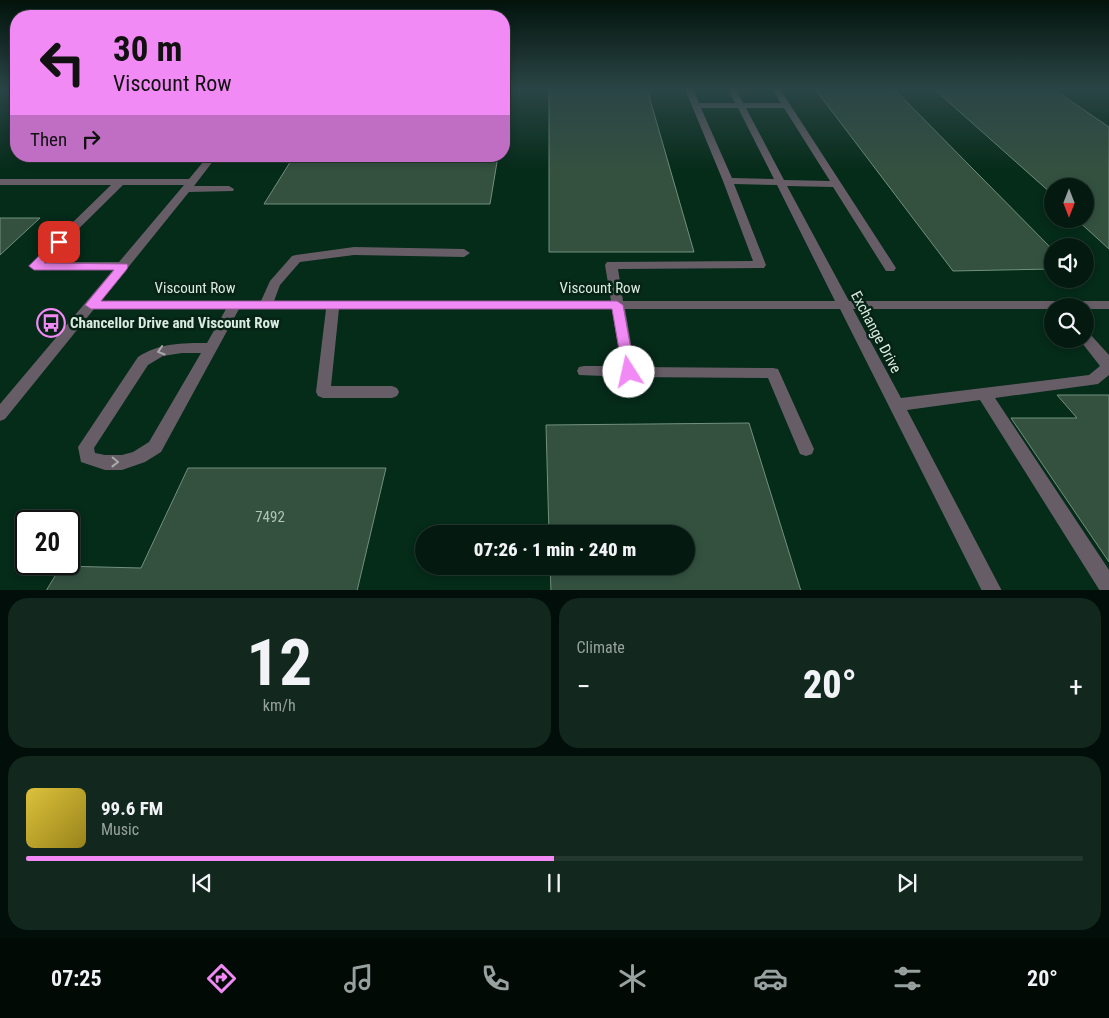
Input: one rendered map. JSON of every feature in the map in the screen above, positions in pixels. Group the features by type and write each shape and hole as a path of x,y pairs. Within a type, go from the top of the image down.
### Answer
{"street":[{"path":"629,372 612,266 760,265 701,117"},
{"name":"Exchange Drive","path":"746,117 843,305 994,590"},
{"path":"794,117 890,268"},
{"path":"0,415 208,162"},
{"path":"728,181 837,184"},
{"path":"0,182 120,182 230,189"},
{"path":"120,182 34,266 123,266"},
{"path":"266,305 274,284 296,259 354,251 464,253"},
{"name":"Viscount Row","path":"91,305 1044,305"},
{"path":"209,348 167,348 153,352 143,361 86,446 87,457 99,462 123,462 141,458 155,447 209,348 235,305"},
{"path":"333,305 323,392 392,392"},
{"name":"Viscount Row","path":"1094,305 1109,305"},
{"path":"896,405 1094,380 1108,368 1106,361 1094,348"},
{"path":"584,371 773,373 806,450"},
{"path":"985,395 1109,587"}],"shaded area":[{"path":"0,117 10,117 10,162 510,162 510,117 1109,117 1109,590 0,590"}],"building":[{"path":"549,117 655,117 694,252 549,252"},
{"path":"836,117 921,117 1044,241 1044,269 953,271"},
{"path":"965,117 1094,117 1109,127 1109,249 1086,228 1094,228 1094,178 1044,178 1044,187"},
{"path":"290,162 497,162 490,204 264,204"},
{"path":"0,218 40,218 0,255"},
{"path":"1057,395 1109,395 1109,562 1011,418 1077,418"},
{"path":"749,423 801,590 551,590 550,575 695,575 695,525 549,525 546,425"},
{"path":"188,468 386,468 357,590 47,590 56,575 80,575 80,566 141,568"}],"place":[{"name":"Chancellor Drive and Viscount Row","path":"51,323"}],"route":[{"path":"59,242 34,266 123,266 91,305 617,305 629,372"}]}
